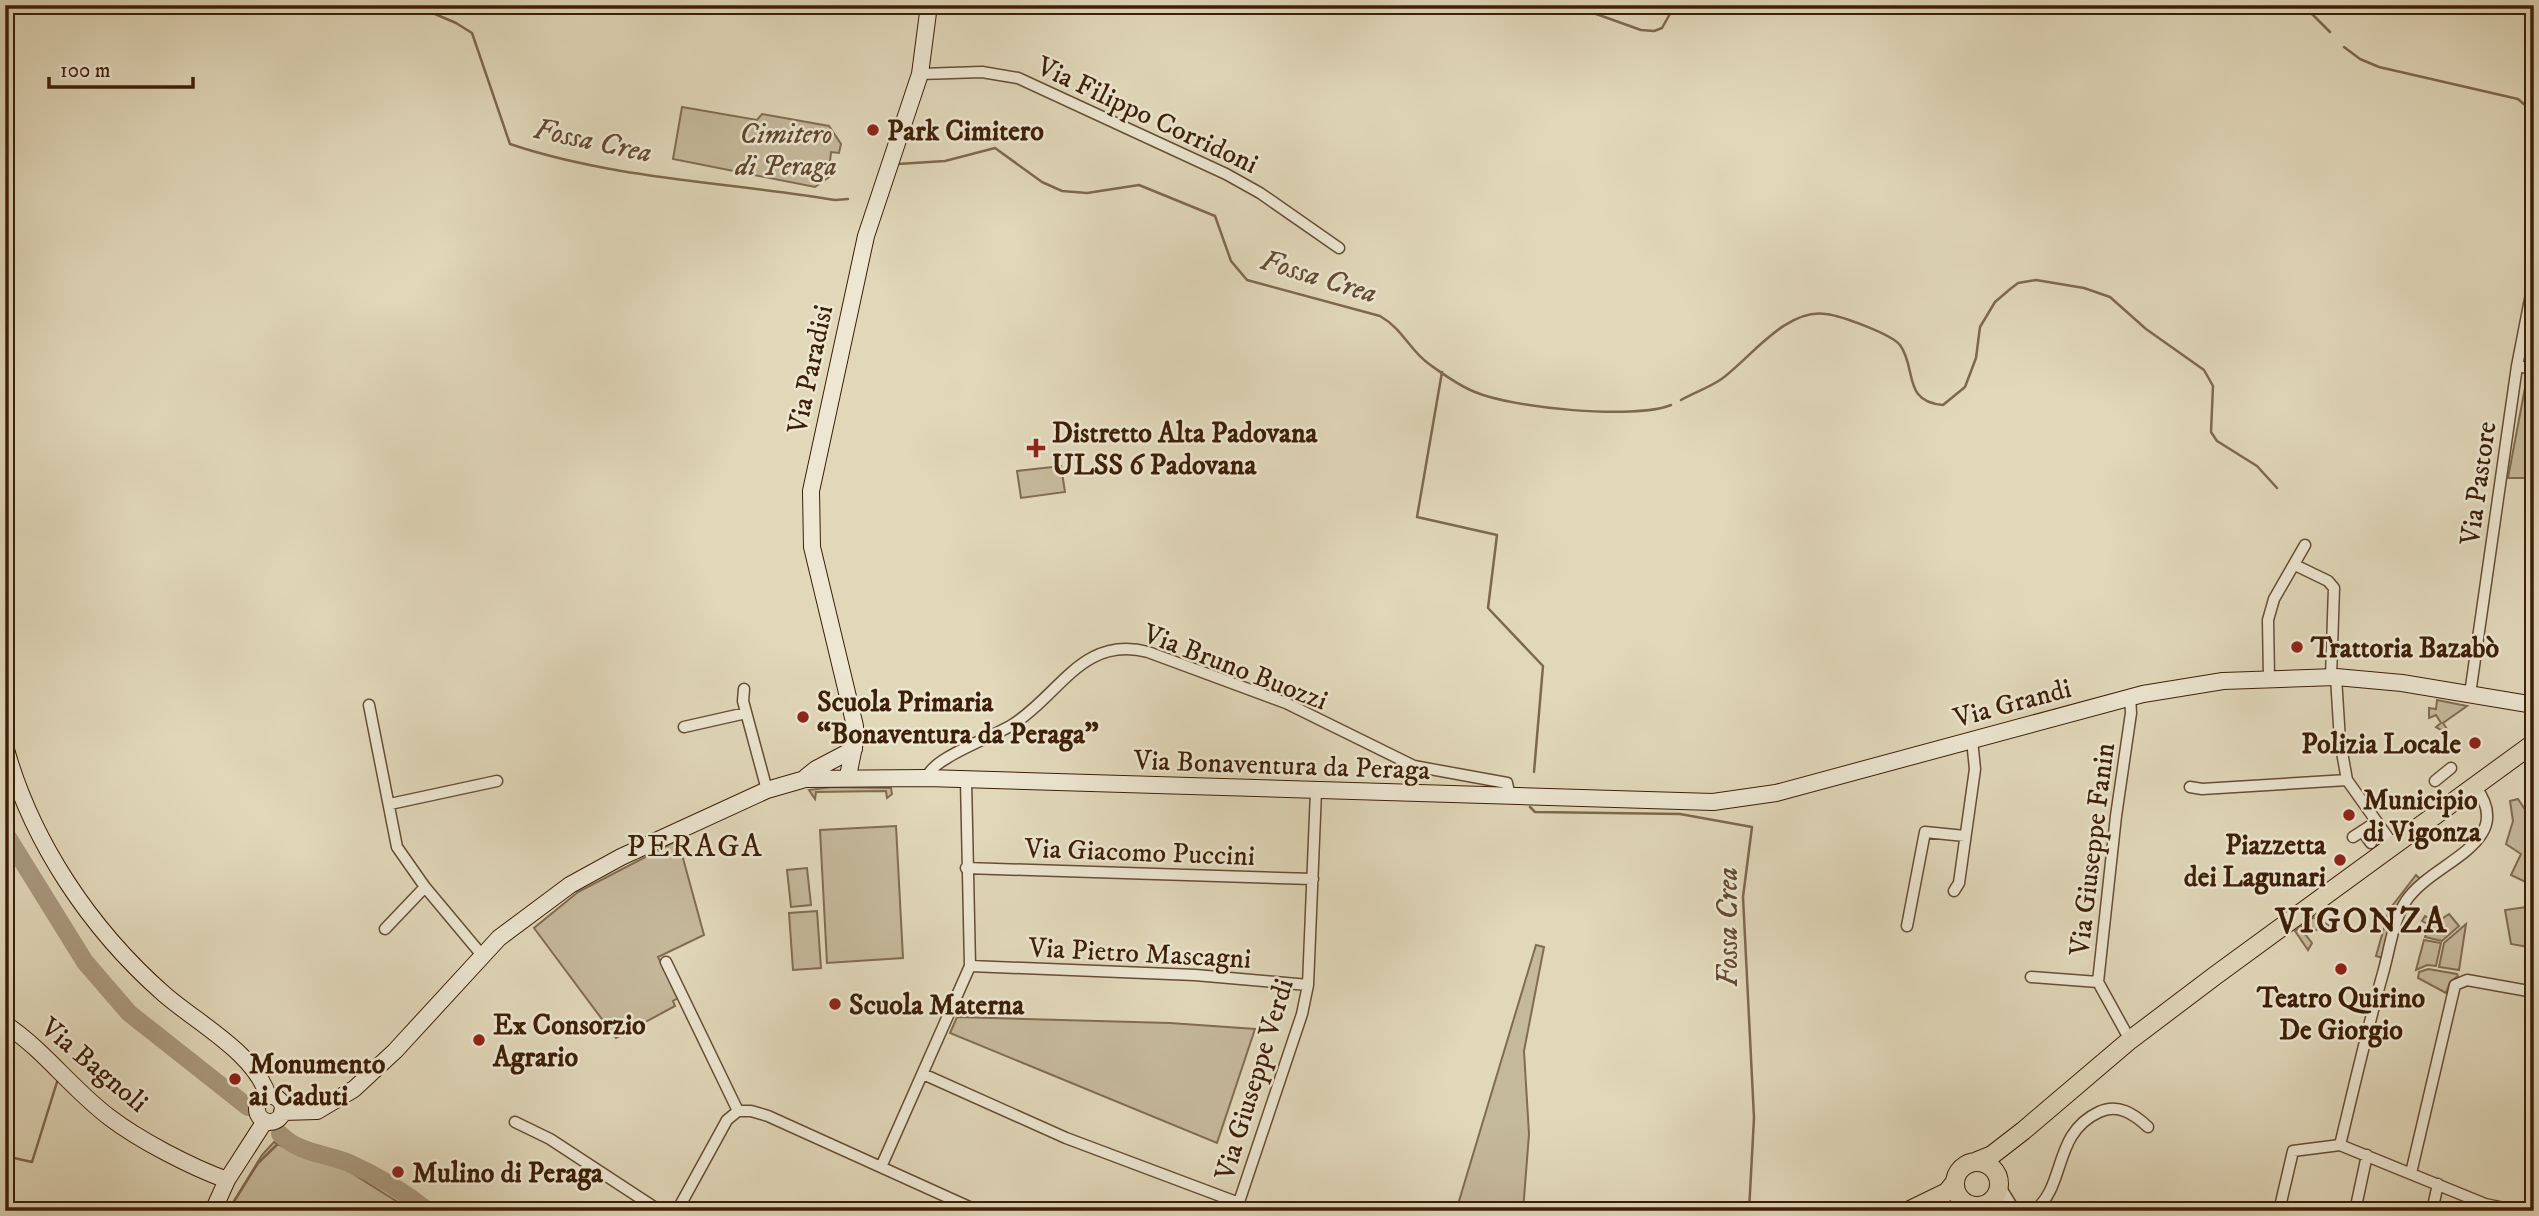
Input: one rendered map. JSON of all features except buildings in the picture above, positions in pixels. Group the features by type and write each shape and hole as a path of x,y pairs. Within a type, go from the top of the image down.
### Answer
{"main road":[{"name":"Via Paradisi","path":"848,776 854,748 853,715 812,547 811,491 866,236 920,74 929,5"},
{"name":"Via Grandi","path":"1510,796 1687,802 1744,800 2130,697 2186,685 2333,677 2402,683 2532,707"},
{"path":"1908,1211 1947,1192 1960,1170 1992,1154 2024,1131 2130,1040 2534,743"},
{"path":"5,746 22,796 44,843 88,911 163,993 251,1064 262,1080 268,1096 279,1100 282,1112 274,1121 265,1121 258,1114 257,1107 261,1100 268,1096"},
{"path":"805,779 816,769 854,748"},
{"name":"Via Bonaventura da Peraga","path":"282,1112 317,1111 354,1089 395,1051 481,954 526,916 585,876 767,790 805,779 848,776 1510,796"},
{"name":"Via Bagnoli","path":"5,1024 37,1048 107,1116 162,1148 227,1180"},
{"path":"213,1211 227,1180 265,1121"},
{"path":"1920,1211 1965,1202 1992,1208 2002,1158 2024,1131"},
{"path":"1977,1161 1989,1165 1998,1180"},
{"path":"1955,1182 1957,1194 1965,1202"}],"street":[{"name":"Via Filippo Corridoni","path":"920,74 982,72 1018,78 1226,174 1260,193 1339,248"},
{"name":"Via Pastore","path":"2470,694 2517,366 2534,279"},
{"path":"2517,366 2534,369"},
{"path":"2269,679 2268,620 2274,599 2305,545"},
{"path":"2295,565 2328,581 2334,588 2333,677 2347,780 2394,846"},
{"name":"Via Bruno Buozzi","path":"928,778 928,772 938,761 981,743 1016,723 1087,659 1109,650 1123,648 1148,652 1286,703 1414,766 1507,783 1510,796"},
{"path":"744,688 746,713 767,790"},
{"name":"Via Giuseppe Fanin","path":"2130,697 2132,713 2116,816 2098,982 2130,1040"},
{"path":"369,705 397,847 425,887 481,954"},
{"path":"684,727 746,713"},
{"path":"1954,891 1959,883 1975,769 1972,740"},
{"path":"2444,790 2435,780 2452,768"},
{"path":"881,1167 970,966 965,868 966,780"},
{"path":"2190,787 2202,789 2347,780"},
{"path":"390,804 497,781"},
{"path":"2340,1145 2397,920 2408,899 2429,877 2477,841 2487,828 2487,807 2474,786"},
{"name":"Via Giuseppe Verdi","path":"1237,1207 1302,1014 1308,985 1316,791"},
{"path":"2362,831 2371,844"},
{"path":"1906,926 1925,832 1965,836"},
{"name":"Via Giacomo Puccini","path":"965,868 1313,879"},
{"path":"385,929 425,887"},
{"path":"666,962 738,1111"},
{"name":"Via Pietro Mascagni","path":"970,966 1195,975 1308,985"},
{"path":"2031,977 2098,982"},
{"path":"2410,1173 2452,990 2457,983 2467,980 2534,992"},
{"path":"923,1074 1066,1138 1237,1207"},
{"path":"2034,1211 2043,1202 2072,1133 2092,1116 2103,1110 2122,1110 2134,1114 2148,1127"},
{"path":"677,1211 727,1120 738,1111 759,1113 978,1211"},
{"path":"515,1122 550,1139 660,1211"},
{"path":"2279,1211 2293,1151 2340,1145 2485,1204 2519,1211"},
{"path":"2355,1211 2367,1155"},
{"path":"1998,1180 2015,1211"},
{"path":"2432,1211 2438,1184"}],"green space":[{"name":"Cimitero di Peraga","path":"682,107 757,120 762,114 829,126 841,144 839,153 831,152 830,162 837,164 835,173 815,187 673,159"},
{"path":"2527,377 2534,377 2534,478 2508,478"},
{"path":"1061,466 1065,492 1021,498 1017,471"},
{"path":"2437,700 2467,706 2443,723 2447,729 2443,731 2436,727 2441,723 2436,715 2429,718 2429,708 2436,709"},
{"path":"832,787 891,788 892,794 887,798 886,791 816,792 815,799 809,790"},
{"path":"2518,799 2524,808 2534,813 2534,886 2511,875 2521,854 2506,844 2513,821 2510,801"},
{"path":"896,826 903,958 827,963 820,830"},
{"path":"678,840 704,935 658,957 678,998 673,1001 675,1006 616,1038 534,928 578,892"},
{"path":"807,868 811,905 791,907 787,870"},
{"path":"2416,875 2421,880 2383,958 2376,956 2389,910"},
{"path":"2534,906 2534,948 2511,944 2505,910"},
{"path":"817,911 821,968 793,970 789,913"},
{"path":"2449,914 2459,926 2442,941 2425,937 2429,925 2422,921 2425,916 2437,922"},
{"path":"2314,917 2330,926 2330,929 2324,927 2305,934 2312,943 2308,950 2295,931"},
{"path":"2466,924 2459,970 2439,967 2444,943"},
{"path":"2424,940 2441,943 2436,966 2427,965 2416,970"},
{"path":"1536,945 1544,947 1524,1051 1529,1134 1523,1211 1456,1211"},
{"path":"2428,969 2458,976 2450,982 2446,993 2418,978 2419,972"},
{"path":"957,1017 1170,1023 1255,1029 1217,1143 950,1033"},
{"path":"274,1142 301,1156 342,1167 412,1211 228,1211 262,1155"}],"waterway":[{"name":"Fossa Crea","path":"414,5 472,33 510,144 549,156 630,172 835,200 848,199"},
{"path":"1571,5 1641,30 1654,31 1662,28 1675,5"},
{"path":"2303,5 2330,32"},
{"path":"2344,47 2360,59 2379,67 2518,99 2534,113"},
{"name":"Fossa Crea","path":"898,164 945,161 995,148 1042,182 1062,191 1087,193 1139,185 1215,216 1231,261 1247,280 1380,316 1395,327 1416,353 1429,364 1475,392 1516,403 1602,412 1630,412 1671,405"},
{"path":"1681,400 1720,380 1782,327 1811,314 1826,314 1866,326 1895,341 1905,354 1912,382 1921,398 1943,405 1965,387 1976,358 1980,327 1995,302 2018,283 2036,280 2084,288 2110,297 2146,329 2204,370 2213,386 2211,432 2217,441 2257,466 2277,488"},
{"name":"Fossa Crea","path":"1442,372 1417,517 1497,535 1488,608 1543,666 1534,772"},
{"name":"Fossa Crea","path":"1530,807 1535,812 1680,814 1752,827 1743,897 1754,1118 1749,1211"},
{"path":"5,833 85,962 129,1013 248,1107"},
{"path":"5,1156 32,1162 57,1082"},
{"path":"280,1134 296,1146 349,1163 370,1173 400,1190 428,1211"},
{"path":"228,1211 258,1163 284,1138"}],"place":[{"name":"Park Cimitero","path":"873,130"},
{"name":"Distretto Alta Padovana ULSS 6 Padovana","path":"1036,448"},
{"name":"Trattoria Bazabò","path":"2297,647"},
{"name":"Scuola Primaria “Bonaventura da Peraga”","path":"803,717"},
{"name":"Polizia Locale","path":"2475,743"},
{"name":"Municipio di Vigonza","path":"2349,815"},
{"name":"Piazzetta dei Lagunari","path":"2340,860"},
{"name":"Teatro Quirino De Giorgio","path":"2341,969"},
{"name":"Scuola Materna","path":"835,1004"},
{"name":"Ex Consorzio Agrario","path":"479,1040"},
{"name":"Monumento ai Caduti","path":"235,1079"},
{"name":"Mulino di Peraga","path":"398,1172"}],"district":[{"name":"PERAGA","path":"695,845"},
{"name":"VIGONZA","path":"2362,920"}]}
